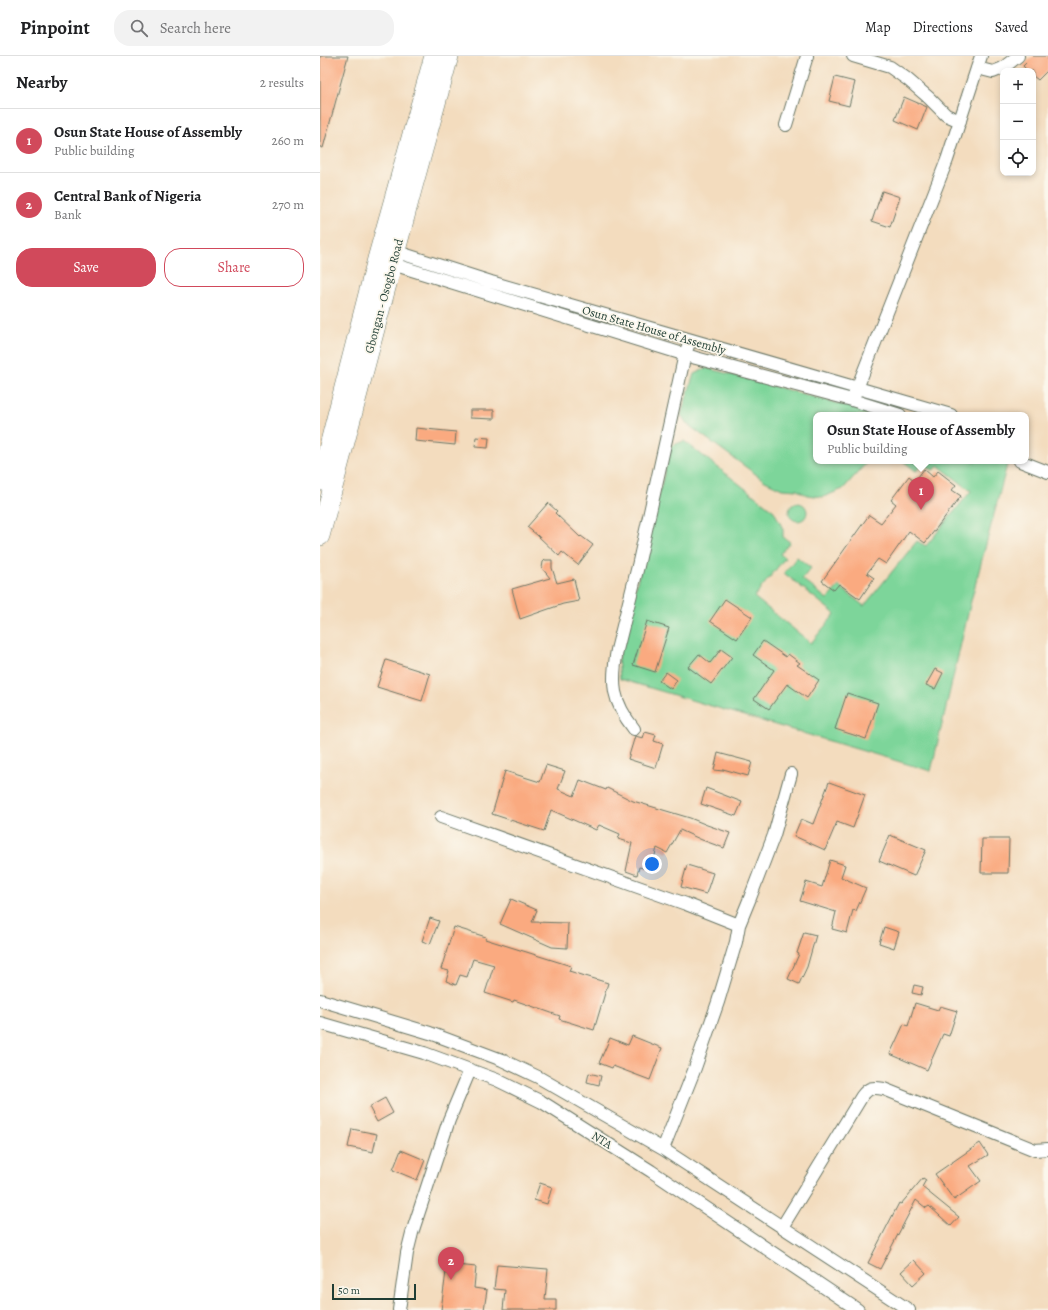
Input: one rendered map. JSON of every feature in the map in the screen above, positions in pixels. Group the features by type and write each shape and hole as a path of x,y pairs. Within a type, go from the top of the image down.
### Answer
{"main road":[{"name":"Gbongan - Osogbo Road","path":"320,536 434,56"},
{"name":"Gbongan - Osogbo Road","path":"320,481 386,255 421,156 449,56"}],"street":[{"path":"786,124 807,56"},
{"path":"853,56 871,60 890,67 928,97 946,115 960,121"},
{"path":"852,400 931,201 960,121 981,56"},
{"path":"977,68 993,72 1003,68 1018,56"},
{"name":"Osun State House of Assembly","path":"386,255 491,282 941,412"},
{"name":"Osun State House of Assembly","path":"386,255 685,354 890,412"},
{"path":"634,729 615,698 613,679 614,664 638,566 685,354 690,340"},
{"path":"1028,464 1048,472"},
{"path":"663,1149 695,1068 718,1002 736,942 739,925 774,835 791,774"},
{"path":"441,817 686,904 739,925"},
{"path":"320,1000 430,1033 502,1060 538,1077 663,1149 909,1310"},
{"name":"NTA","path":"320,1023 424,1053 497,1080 542,1102 651,1172 858,1310"},
{"path":"399,1310 407,1253 412,1233 449,1120 470,1070"},
{"path":"782,1227 862,1096 866,1090 873,1087 884,1089 1035,1150 1048,1149"}],"green space":[{"path":"707,368 869,412 813,412 813,464 865,464 843,489 823,497 807,495 797,490 782,489 765,481 687,424 681,415 694,374"},
{"path":"684,441 774,511 783,529 783,537 790,542 780,554 785,558 754,597 811,643 835,614 784,573 797,557 811,568 802,579 827,599 839,586 864,606 917,541 926,546 971,491 939,466 933,470 924,464 1007,464 971,601 931,771 620,679 618,659 671,446"},
{"path":"907,464 924,464 916,471"},
{"path":"794,503 802,503 807,508 805,519 802,521 794,521 789,516 789,508"}],"building":[{"path":"320,56 348,56 323,148 320,147"},
{"path":"1033,56 1048,56 1048,70 1038,80 1036,78 1036,68 1025,68 1023,66"},
{"path":"835,77 855,82 849,106 829,101"},
{"path":"904,97 927,107 918,130 895,120"},
{"path":"882,191 900,197 890,227 872,221"},
{"path":"470,410 494,410 494,419 470,418"},
{"path":"416,428 456,432 455,445 415,441"},
{"path":"476,437 489,438 488,448 475,447"},
{"path":"924,469 933,477 938,471 956,485 952,490 961,496 925,543 909,531 886,564 878,559 867,573 874,578 860,599 839,584 834,590 822,581 869,515 881,523 896,504 891,500 909,476 915,481"},
{"path":"548,503 557,511 555,513 580,537 581,536 593,545 578,565 562,552 559,556 527,527"},
{"path":"545,560 552,560 552,568 557,583 574,579 579,601 563,604 520,619 512,589 550,578 542,568"},
{"path":"725,599 752,617 737,639 710,621"},
{"path":"647,621 669,628 655,672 633,665"},
{"path":"763,641 786,657 788,654 800,663 797,665 819,680 807,698 787,684 769,709 754,699 774,670 753,655"},
{"path":"721,649 732,657 711,684 688,667 699,654 710,663"},
{"path":"386,660 430,674 422,701 377,687"},
{"path":"935,669 943,673 935,689 926,685"},
{"path":"666,672 677,680 671,689 659,681"},
{"path":"847,693 878,703 866,739 835,729"},
{"path":"645,732 656,735 654,741 663,744 656,768 628,759 635,736 643,738"},
{"path":"718,753 752,762 748,776 723,769 723,771 714,770"},
{"path":"546,765 565,771 558,789 574,796 580,780 606,790 607,788 633,801 690,818 730,833 724,848 680,830 667,853 657,848 651,870 639,867 637,875 626,871 632,843 618,839 620,834 599,825 596,830 551,810 544,831 492,814 505,771 540,782"},
{"path":"829,782 865,795 853,828 837,822 825,850 794,836 801,819 813,824"},
{"path":"706,788 742,802 736,816 701,804"},
{"path":"890,835 926,850 914,876 879,861"},
{"path":"982,839 1009,839 1008,873 981,873"},
{"path":"830,860 845,865 841,877 866,888 856,911 853,910 847,933 832,929 836,912 800,901 806,882 822,887"},
{"path":"687,865 713,873 706,894 681,887"},
{"path":"511,899 537,910 532,922 568,923 567,948 552,947 500,924"},
{"path":"430,918 439,921 430,944 422,941"},
{"path":"454,927 486,937 485,939 571,966 569,971 608,983 594,1030 559,1019 560,1016 514,1000 513,1002 485,993 494,965 473,959 467,977 460,975 456,985 446,981 449,971 441,969"},
{"path":"884,927 899,932 894,948 879,943"},
{"path":"804,932 816,935 807,967 799,984 788,979 799,954 797,953"},
{"path":"914,985 923,987 921,995 912,993"},
{"path":"915,1003 938,1010 940,1006 957,1011 949,1036 943,1034 927,1070 890,1054 904,1024 908,1026"},
{"path":"632,1036 662,1048 650,1080 613,1066 612,1068 599,1063 610,1038 628,1045"},
{"path":"589,1073 601,1076 599,1085 587,1082"},
{"path":"385,1098 393,1113 377,1122 369,1107"},
{"path":"352,1129 377,1134 373,1152 348,1147"},
{"path":"980,1143 988,1155 970,1166 981,1181 954,1200 935,1174"},
{"path":"401,1150 425,1160 417,1180 393,1170"},
{"path":"923,1178 926,1180 922,1187 959,1217 951,1226 929,1206 926,1208 916,1200 880,1269 868,1263 899,1203 901,1204"},
{"path":"540,1183 552,1187 547,1204 534,1200"},
{"path":"914,1260 926,1273 913,1285 901,1272"},
{"path":"447,1264 476,1267 474,1288 487,1290 484,1310 441,1310"},
{"path":"497,1265 548,1269 545,1299 556,1299 556,1310 503,1310 505,1290 494,1289"}],"place":[{"name":"Osun State House of Assembly","path":"921,510"},
{"name":"Central Bank of Nigeria","path":"451,1280"}]}
